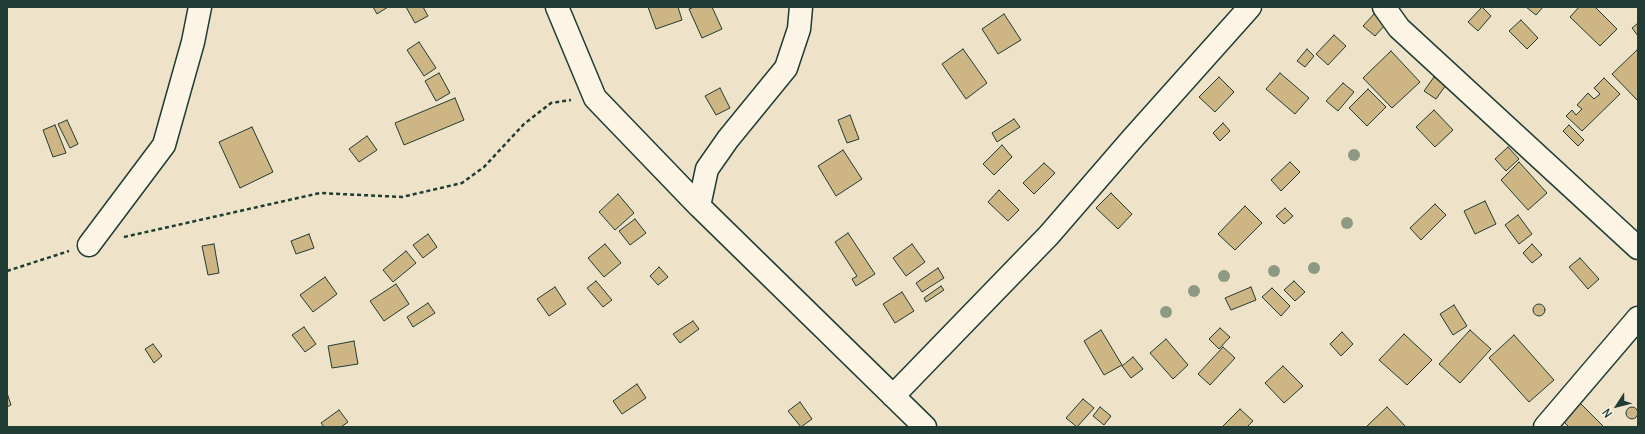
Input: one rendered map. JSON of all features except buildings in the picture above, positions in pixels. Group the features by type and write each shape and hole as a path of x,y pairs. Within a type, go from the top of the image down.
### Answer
{"street":[{"path":"89,245 164,145 193,42 200,7"},
{"path":"557,7 596,98 699,206 925,427"},
{"path":"699,206 708,169 728,139 786,68 799,29 801,7"},
{"path":"893,396 1049,236 1132,139 1250,7"},
{"path":"1384,7 1399,28 1638,248"},
{"path":"1545,427 1638,318"}],"path":[{"path":"7,271 89,245 320,193 402,197 462,183 484,167 524,124 551,103 596,98"}]}
